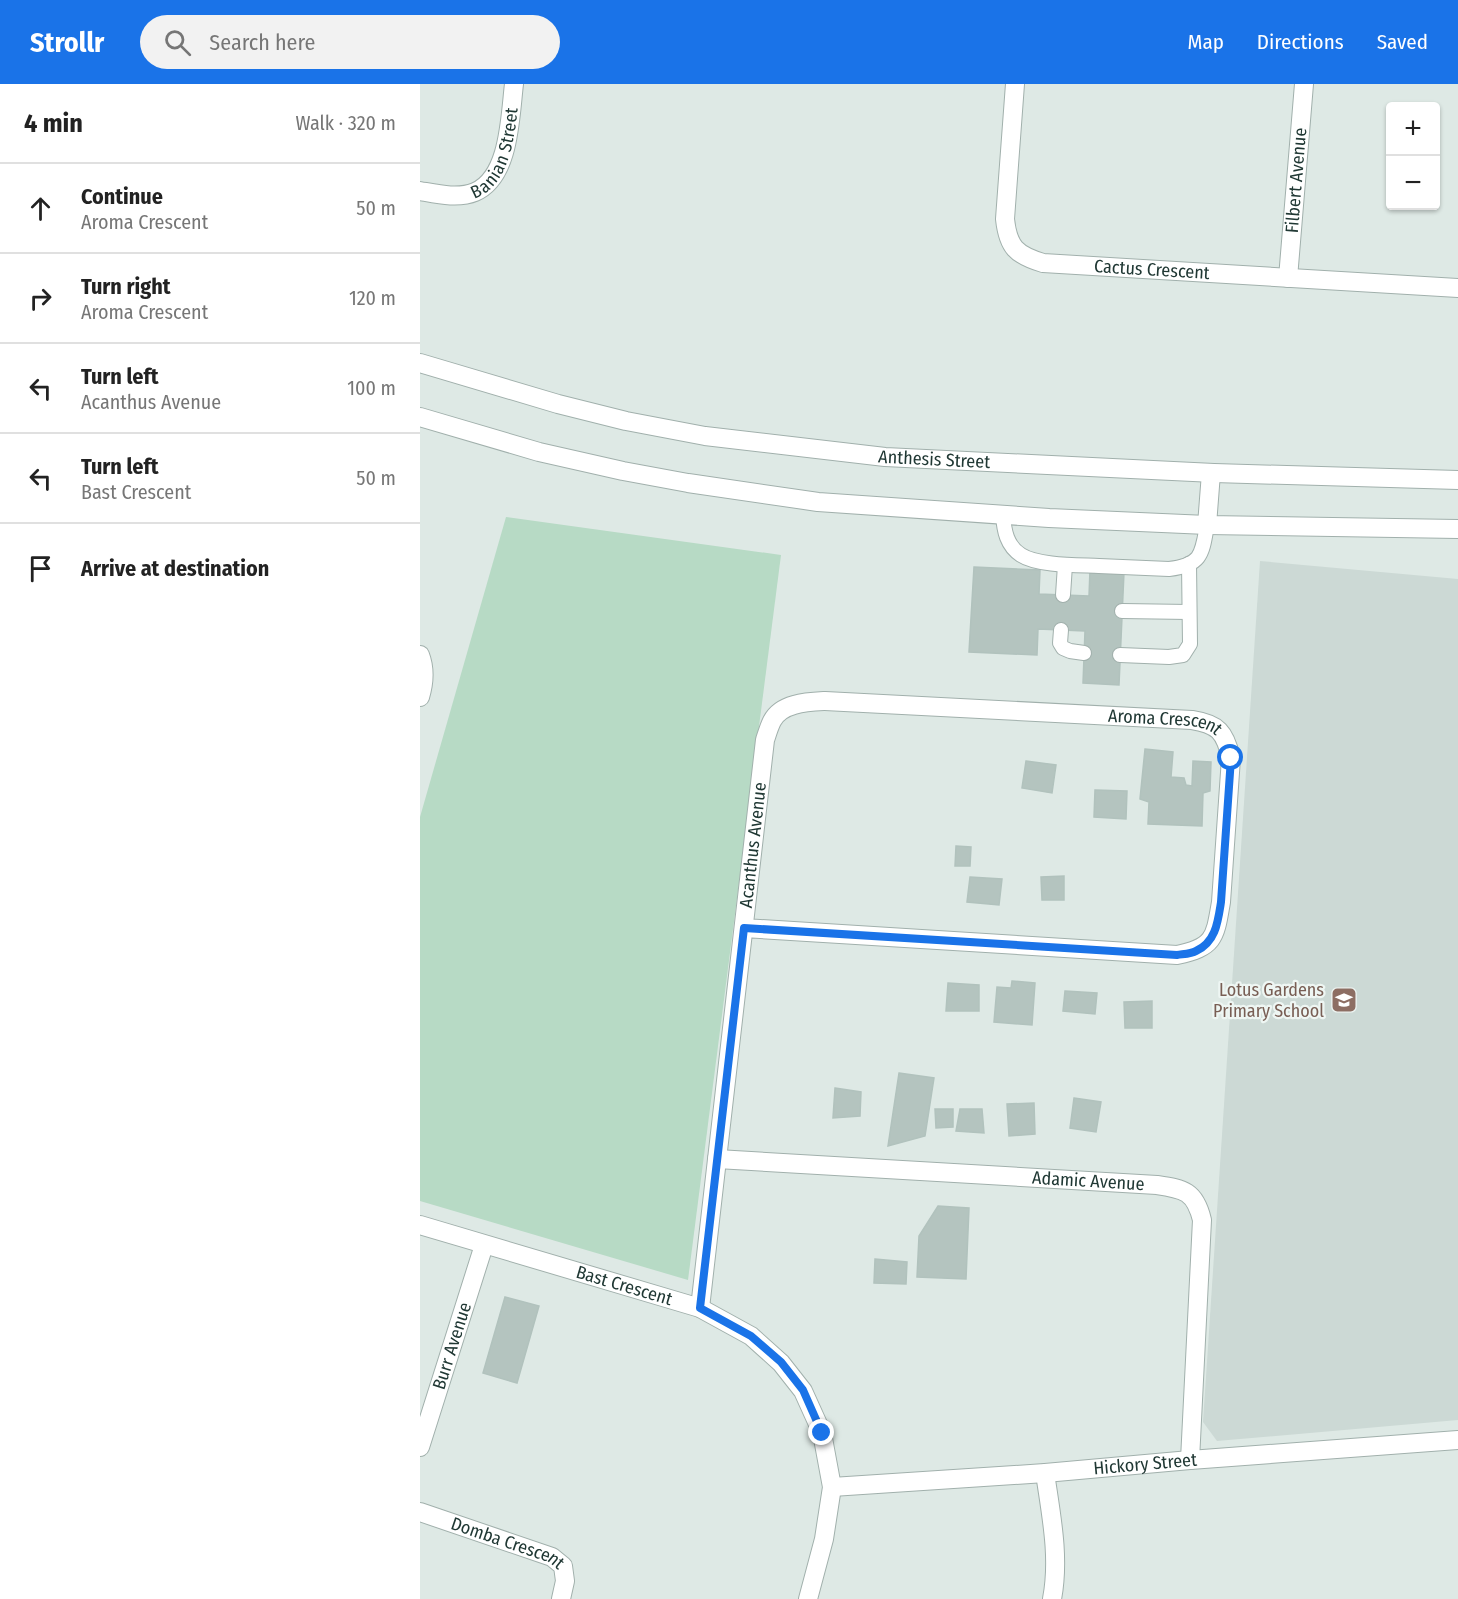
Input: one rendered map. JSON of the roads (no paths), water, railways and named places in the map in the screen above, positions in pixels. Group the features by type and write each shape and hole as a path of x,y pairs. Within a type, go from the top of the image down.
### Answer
{"street":[{"name":"Banian Street","path":"420,191 449,196 474,193 489,184 500,166 506,147 514,84"},
{"name":"Cactus Crescent","path":"1015,84 1005,219 1007,235 1015,249 1027,258 1043,263 1458,288"},
{"name":"Filbert Avenue","path":"1288,278 1304,84"},
{"name":"Anthesis Street","path":"420,363 626,421 705,436 885,457 1211,473 1458,480"},
{"path":"420,417 539,452 623,471 818,502 1003,515 1207,525 1458,529"},
{"path":"1207,525 1211,473"},
{"path":"420,655 423,673 420,698"},
{"name":"Aroma Crescent","path":"744,928 1177,955 1196,951 1210,942 1217,925 1221,902 1231,758 1221,731 1207,722 825,701 803,702 783,709"},
{"name":"Acanthus Avenue","path":"700,1308 765,740 773,719 783,709"},
{"name":"Adamic Avenue","path":"717,1159 1157,1185 1178,1188 1189,1194 1198,1206 1202,1220 1190,1460"},
{"name":"Bast Crescent","path":"420,1225 700,1308 751,1336 781,1362 803,1390 822,1433 832,1487 824,1539 808,1599"},
{"name":"Burr Avenue","path":"420,1447 484,1245"},
{"name":"Hickory Street","path":"832,1487 1045,1473 1458,1440"},
{"path":"1045,1473 1056,1561 1056,1581 1052,1599"},
{"name":"Domba Crescent","path":"420,1512 552,1557 563,1566 565,1581 561,1599"}],"lane":[{"path":"1003,515 1004,532 1012,547 1023,557 1065,565 1168,569 1181,567 1189,564 1202,553 1207,525"},
{"path":"1120,655 1169,657 1183,655 1190,644 1189,564"},
{"path":"1063,595 1065,565"},
{"path":"1122,611 1189,612"},
{"path":"1061,630 1060,643 1063,648 1084,653"}],"place":[{"name":"Lotus Gardens Primary School","path":"1344,1000"}]}
